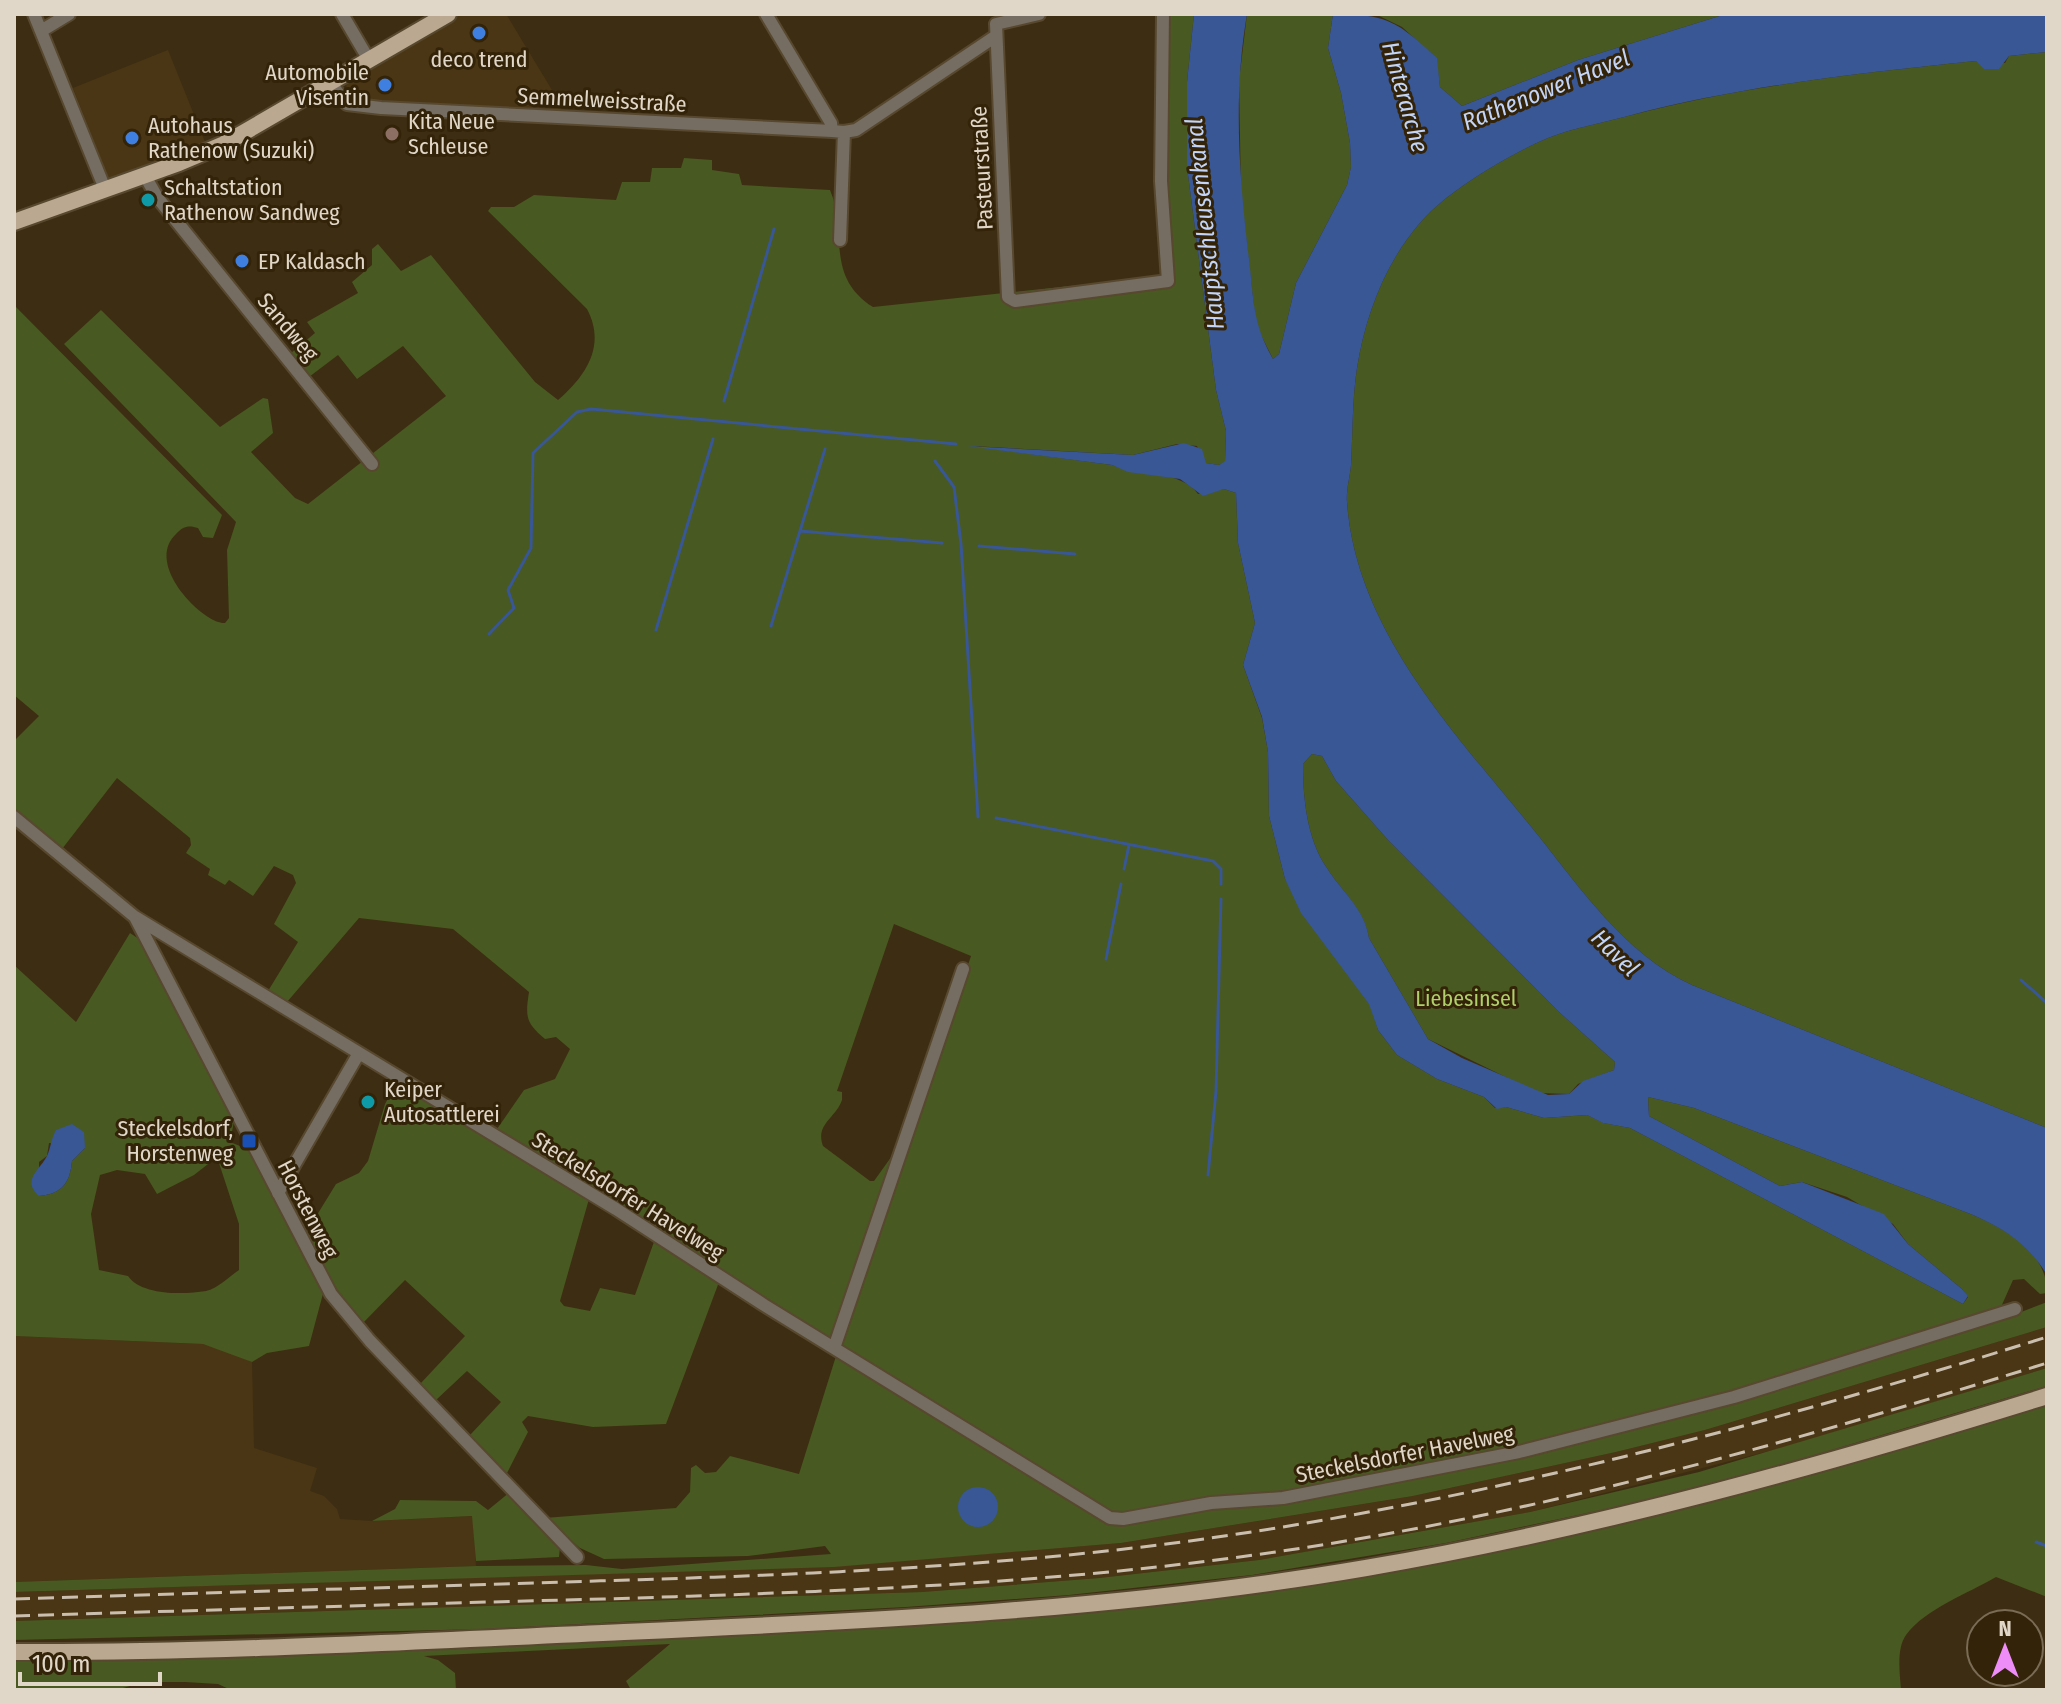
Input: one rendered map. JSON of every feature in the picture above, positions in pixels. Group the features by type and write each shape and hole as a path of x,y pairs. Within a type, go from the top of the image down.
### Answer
{"main road":[{"path":"14,222 145,176 235,138 448,14"},
{"path":"14,1652 258,1649 895,1620 1046,1609 1213,1591 1363,1569 1594,1523 1790,1474 2047,1396"}],"street":[{"path":"34,14 105,189"},
{"path":"41,31 69,14"},
{"path":"342,14 369,60"},
{"path":"766,14 838,131 840,240"},
{"name":"Semmelweisstraße","path":"331,84 347,104 381,108 856,130 994,25 1039,14"},
{"name":"Pasteurstraße","path":"994,25 1008,297 1015,301 1168,281 1161,181 1163,14"},
{"name":"Sandweg","path":"145,176 157,197 372,464"},
{"name":"Horstenweg","path":"14,817 135,917 331,1294 370,1341 577,1557"},
{"name":"Steckelsdorfer Havelweg","path":"135,917 616,1209 1099,1514 1123,1519 1211,1503 1283,1498 1519,1452 1734,1397 2015,1309"},
{"path":"834,1348 963,969"},
{"path":"278,1193 359,1053"}],"shaded area":[{"path":"456,14 506,14 561,105 560,113 370,102 347,96 346,80"},
{"path":"168,50 205,142 109,179 73,88"},
{"path":"2047,1327 2047,1368 1797,1444 1530,1512 1259,1560 1099,1578 922,1592 14,1621 14,1592 834,1566 1121,1543 1413,1496 1616,1452 1705,1430"},
{"path":"14,1336 203,1344 233,1352 252,1362 254,1448 317,1468 310,1491 324,1496 337,1509 340,1519 372,1521 473,1516 476,1566 14,1582"}],"green space":[{"path":"1165,14 1194,14 1187,82 1187,167 1216,390 1226,431 1225,462 1219,465 1205,463 1197,446 1177,444 1133,455 972,446 1112,465 1170,477 1191,486 1198,494 1224,489 1236,493 1238,543 1255,623 1243,665 1262,718 1268,752 1269,816 1285,879 1370,1004 1378,1030 1397,1055 1437,1079 1484,1097 1495,1108 1506,1107 1544,1118 1587,1115 1604,1123 1630,1128 1963,1304 1968,1297 1962,1289 1908,1244 1893,1224 1847,1197 1802,1182 1780,1186 1649,1116 1648,1097 1694,1108 1973,1215 2011,1235 2033,1254 2045,1278 2047,1293 2040,1294 2024,1279 2013,1280 2001,1307 2011,1316 2047,1302 2047,1327 1705,1430 1616,1452 1413,1496 1121,1543 834,1567 14,1592 14,1582 476,1566 586,1565 622,1569 831,1554 825,1546 748,1556 604,1559 580,1548 544,1518 676,1508 690,1492 691,1468 696,1465 705,1473 716,1472 730,1456 799,1474 836,1356 1111,1523 1205,1507 1266,1506 1407,1479 1127,1515 1113,1513 825,1340 654,1226 560,1172 497,1129 524,1090 555,1079 570,1049 556,1037 545,1039 539,1033 528,1019 529,992 453,929 359,918 287,1002 268,991 298,942 274,924 296,883 293,875 274,866 253,896 229,880 225,885 208,875 210,869 186,853 191,845 190,838 117,778 62,849 14,810 14,741 39,716 14,695 14,305 222,515 213,538 203,537 195,527 179,531 168,547 167,561 172,576 192,604 216,621 225,623 229,618 227,550 236,522 64,344 101,310 220,427 263,398 268,399 273,433 251,452 295,498 308,504 446,396 403,346 357,379 338,355 309,377 291,353 315,333 307,322 358,293 352,282 372,265 372,249 378,244 401,271 431,255 535,382 558,400 585,370 590,359 595,335 592,322 587,309 488,211 491,207 514,207 534,195 616,200 622,182 650,182 652,168 681,168 684,158 712,160 712,170 739,174 742,185 830,190 848,281 858,295 873,307 1174,275 1164,188","holes":["894,924 971,956 912,1128 874,1181 870,1181 823,1146 821,1138 824,1127 842,1100 842,1092 837,1091"]},
{"path":"1247,14 1333,14 1328,48 1341,93 1350,143 1351,167 1347,185 1296,283 1279,354 1273,359 1256,325 1241,194 1239,81"},
{"path":"1375,14 1726,14 1578,60 1462,106 1440,87 1436,58 1402,27"},
{"path":"2047,52 2047,1128 1692,985 1645,956 1604,917 1414,678 1369,594 1354,549 1347,497 1357,368 1376,298 1397,254 1427,215 1482,173 1558,134 1714,96 1888,70 1976,61 1981,64 2005,63 2009,56"},
{"name":"Liebesinsel","path":"1312,754 1322,756 1336,781 1388,840 1559,1012 1615,1062 1614,1070 1578,1084 1569,1094 1538,1093 1428,1039 1369,938 1357,909 1320,857 1305,805 1303,764"},
{"path":"130,933 139,939 234,1121 230,1142 250,1150 324,1290 309,1346 267,1353 252,1362 203,1344 14,1336 14,965 76,1022","holes":["49,1143 85,1148 72,1161 63,1186 54,1193 39,1196 39,1162 47,1156","217,1157 239,1224 239,1270 210,1290 174,1293 142,1287 128,1276 99,1270 91,1214 100,1175 117,1170 145,1174 157,1194 194,1175"]},
{"path":"397,1082 589,1199 560,1301 564,1306 590,1311 600,1288 635,1295 655,1239 719,1282 666,1424 593,1427 528,1416 522,1422 528,1432 507,1473 470,1435 501,1402 467,1371 436,1400 420,1384 465,1336 405,1280 362,1324 327,1277 304,1236 336,1184 359,1173 368,1161 385,1104"},
{"path":"2047,1368 2047,1386 1701,1489 1446,1543 1252,1575 1069,1595 906,1607 484,1629 14,1640 14,1621 922,1592 1099,1578 1259,1560 1530,1512 1699,1472"},
{"path":"2047,1402 2047,1597 1996,1577 1936,1609 1914,1626 1903,1641 1899,1662 1901,1690 631,1690 626,1681 670,1644 424,1656 438,1660 455,1673 456,1690 231,1690 218,1684 144,1682 116,1690 14,1690 14,1657 600,1640 1377,1571"},
{"path":"510,1492 560,1547 559,1557 476,1561 472,1516 372,1521 395,1509 400,1500 476,1501 488,1510"}],"water":[{"path":"1194,14 1247,14 1239,106 1242,197 1255,310 1273,359 1279,354 1296,283 1347,185 1351,167 1341,93 1328,48 1333,14 1379,18 1401,28 1437,58 1440,87 1462,106 1578,60 1726,14 2047,14 2047,52 2009,56 1999,69 1984,69 1976,61 1888,70 1714,96 1577,128 1548,138 1469,181 1427,215 1411,234 1397,254 1376,298 1357,368 1347,497 1354,549 1369,594 1414,678 1604,917 1645,956 1692,985 2047,1128 2047,1275 2015,1239 1973,1215 1694,1108 1648,1097 1649,1116 1780,1186 1802,1182 1884,1214 1908,1244 1962,1289 1968,1296 1963,1304 1630,1128 1603,1123 1587,1115 1544,1118 1506,1107 1497,1109 1484,1097 1437,1079 1397,1055 1378,1030 1369,1004 1301,913 1285,879 1269,816 1268,752 1262,717 1243,665 1255,623 1238,543 1236,493 1224,489 1203,496 1180,479 1128,472 1112,465 967,446 1133,455 1184,443 1202,449 1206,463 1219,465 1225,461 1226,431 1216,390 1187,167 1187,82","holes":["1312,754 1322,756 1336,781 1388,840 1559,1012 1615,1062 1614,1070 1583,1081 1569,1094 1548,1095 1462,1058 1428,1039 1369,938 1358,909 1327,868 1315,844 1305,805 1303,764"]},
{"path":"72,1124 84,1132 85,1148 72,1161 63,1186 54,1193 39,1196 32,1185 34,1175 47,1156 56,1130"},
{"path":"978,1487 992,1493 998,1507 992,1521 978,1527 964,1521 958,1507 964,1493"}],"waterway":[{"path":"724,401 774,229"},
{"path":"489,634 514,608 508,590 531,548 533,453 577,412 591,409 956,444"},
{"path":"656,630 713,439"},
{"path":"771,626 825,449"},
{"path":"935,461 954,487 961,544 978,817"},
{"path":"800,531 942,543"},
{"path":"979,546 1075,554"},
{"path":"996,818 1213,861 1221,869 1221,884"},
{"path":"1124,869 1129,845"},
{"path":"1106,959 1121,884"},
{"path":"1208,1175 1216,1091 1221,899"},
{"path":"2021,980 2047,1003"},
{"path":"2036,1542 2047,1546"}],"railway":[{"path":"14,1599 795,1574 1027,1559 1182,1542 1402,1506 1619,1458 1834,1401 2047,1337"},
{"path":"14,1616 848,1590 1092,1574 1254,1555 1456,1521 1654,1476 1851,1422 2047,1363"}],"place":[{"name":"deco trend","path":"479,33"},
{"name":"Automobile Visentin","path":"385,85"},
{"name":"Kita Neue Schleuse","path":"392,134"},
{"name":"Autohaus Rathenow (Suzuki)","path":"132,138"},
{"name":"Schaltstation Rathenow Sandweg","path":"148,200"},
{"name":"EP Kaldasch","path":"242,261"},
{"name":"Keiper Autosattlerei","path":"368,1102"},
{"name":"Steckelsdorf, Horstenweg","path":"249,1141"}],"water label":[{"name":"Rathenower Havel","path":"1546,90"},
{"name":"Hinterarche","path":"1405,97"},
{"name":"Hauptschleusenkanal","path":"1205,224"},
{"name":"Havel","path":"1615,953"}]}
